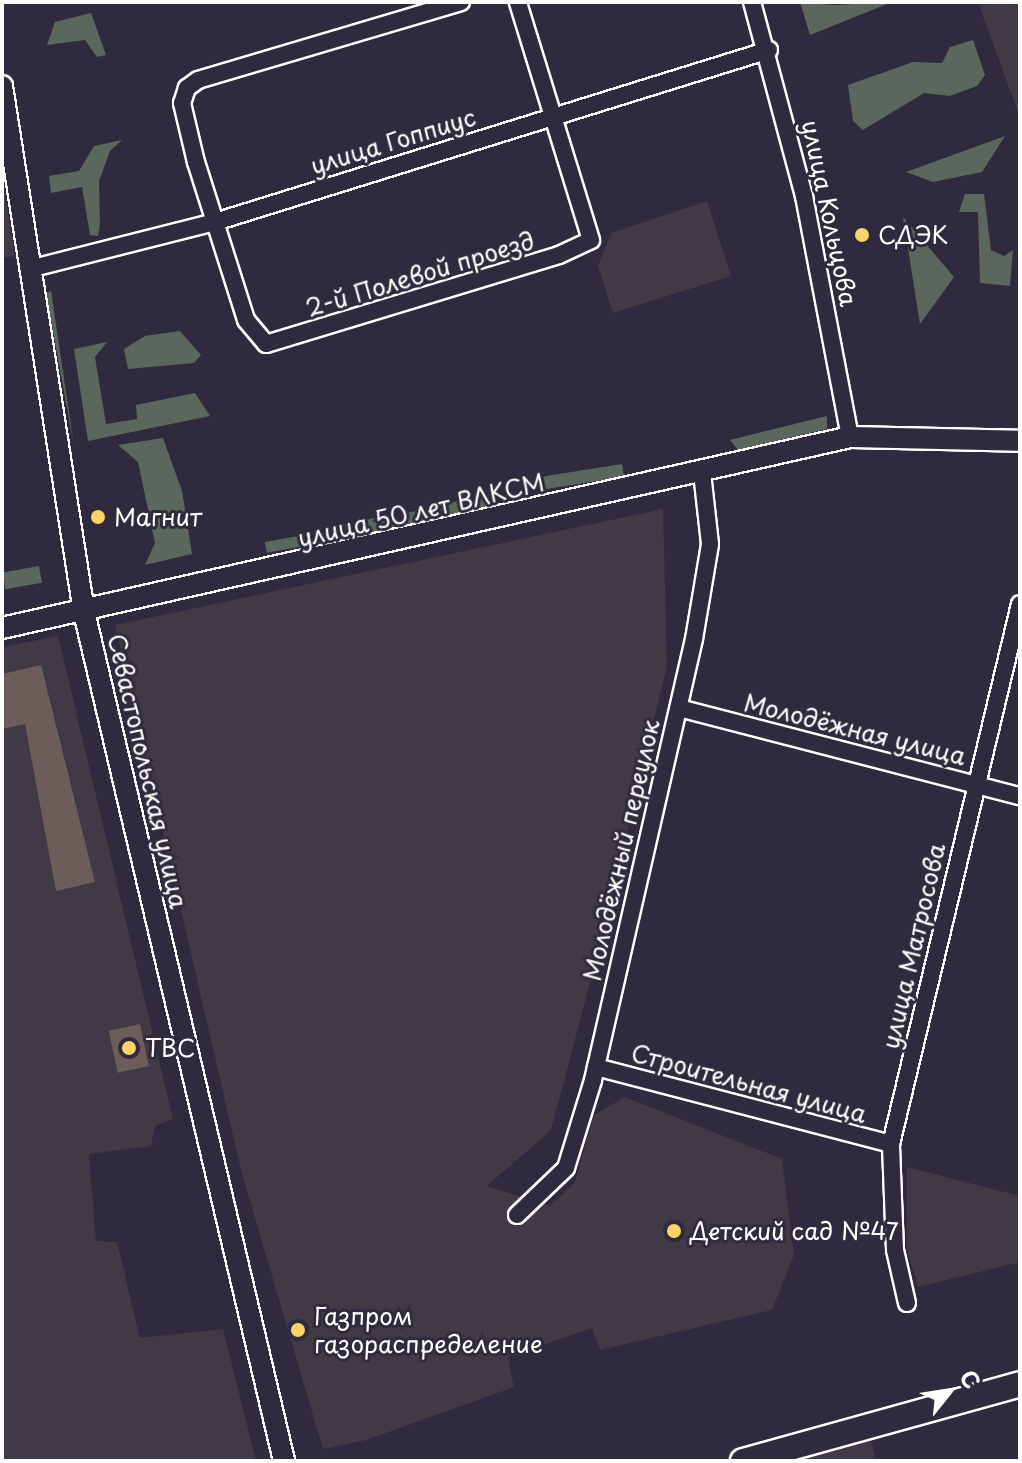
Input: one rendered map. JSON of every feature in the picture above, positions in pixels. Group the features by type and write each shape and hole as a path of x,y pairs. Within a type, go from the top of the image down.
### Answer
{"main road":[{"path":"743,1461 1020,1384"}],"street":[{"path":"215,222 182,103 187,88 198,80 461,2"},
{"path":"518,2 555,116"},
{"name":"улица Кольцова","path":"752,2 769,50 850,437"},
{"name":"улица Гоппиус","path":"29,269 215,222 769,50"},
{"name":"Севастопольская улица","path":"2,86 84,612 284,1461"},
{"name":"2-й Полевой проезд","path":"215,222 254,335 266,344 332,326 591,240 555,116"},
{"name":"улица 50 лет ВЛКСМ","path":"2,628 702,473 850,437 1020,441"},
{"name":"Молодёжный переулок","path":"517,1215 566,1168 596,1067 679,708 710,544 702,473"},
{"name":"улица Матросова","path":"907,1303 895,1250 891,1144 1020,604"},
{"name":"Молодёжная улица","path":"679,708 1020,796"},
{"name":"Строительная улица","path":"596,1067 891,1144"}],"shaded area":[{"path":"978,2 1020,2 1019,115"},
{"path":"2,174 15,256 2,258"},
{"path":"707,201 731,276 613,313 598,266 611,233"},
{"path":"663,509 667,667 589,987 551,1130 487,1186 550,1206 575,1182 594,1115 625,1097 782,1159 794,1255 772,1310 600,1350 592,1328 508,1357 514,1387 366,1440 323,1449 242,1174 115,625"},
{"path":"58,636 173,1119 155,1126 151,1146 89,1154 96,1241 117,1242 140,1338 223,1329 256,1461 2,1461 2,647"},
{"path":"907,1167 1020,1196 1020,1262 918,1287 907,1249"},
{"path":"871,1440 876,1461 790,1461"}],"green space":[{"path":"800,2 835,5 892,2 810,35"},
{"path":"91,13 106,55 97,57 85,40 47,45 55,22"},
{"path":"973,40 985,75 977,86 950,96 924,93 863,130 853,121 848,85 913,62 942,63 950,47"},
{"path":"1005,136 982,172 933,182 906,172"},
{"path":"122,140 110,151 99,181 98,236 90,235 82,187 51,193 49,176 79,171 94,146"},
{"path":"965,194 984,194 991,250 1004,256 1013,250 1010,286 980,283 978,212 959,212"},
{"path":"903,217 954,277 920,324"},
{"path":"51,291 74,446 46,293"},
{"path":"180,331 201,355 194,363 128,369 124,349 145,336"},
{"path":"107,342 95,357 106,424 137,419 136,405 195,393 210,416 88,441 74,349"},
{"path":"827,416 827,429 738,450 730,440"},
{"path":"163,438 182,491 192,554 145,565 155,543 138,462 118,445"},
{"path":"622,464 624,477 545,489 543,477"},
{"path":"489,494 492,507 408,526 405,513"},
{"path":"396,513 394,528 340,540 331,528"},
{"path":"321,532 323,543 267,553 265,542"},
{"path":"39,566 42,583 6,589 3,572"}],"building":[{"path":"41,665 95,882 56,891 25,724 2,729 2,674"},
{"name":"ТВС","path":"140,1024 149,1066 118,1073 109,1031"}],"place":[{"name":"СДЭК","path":"862,235"},
{"name":"Магнит","path":"98,517"},
{"name":"ТВС","path":"129,1048"},
{"name":"Детский сад №47","path":"674,1231"},
{"name":"Газпром газораспределение","path":"298,1330"}]}
